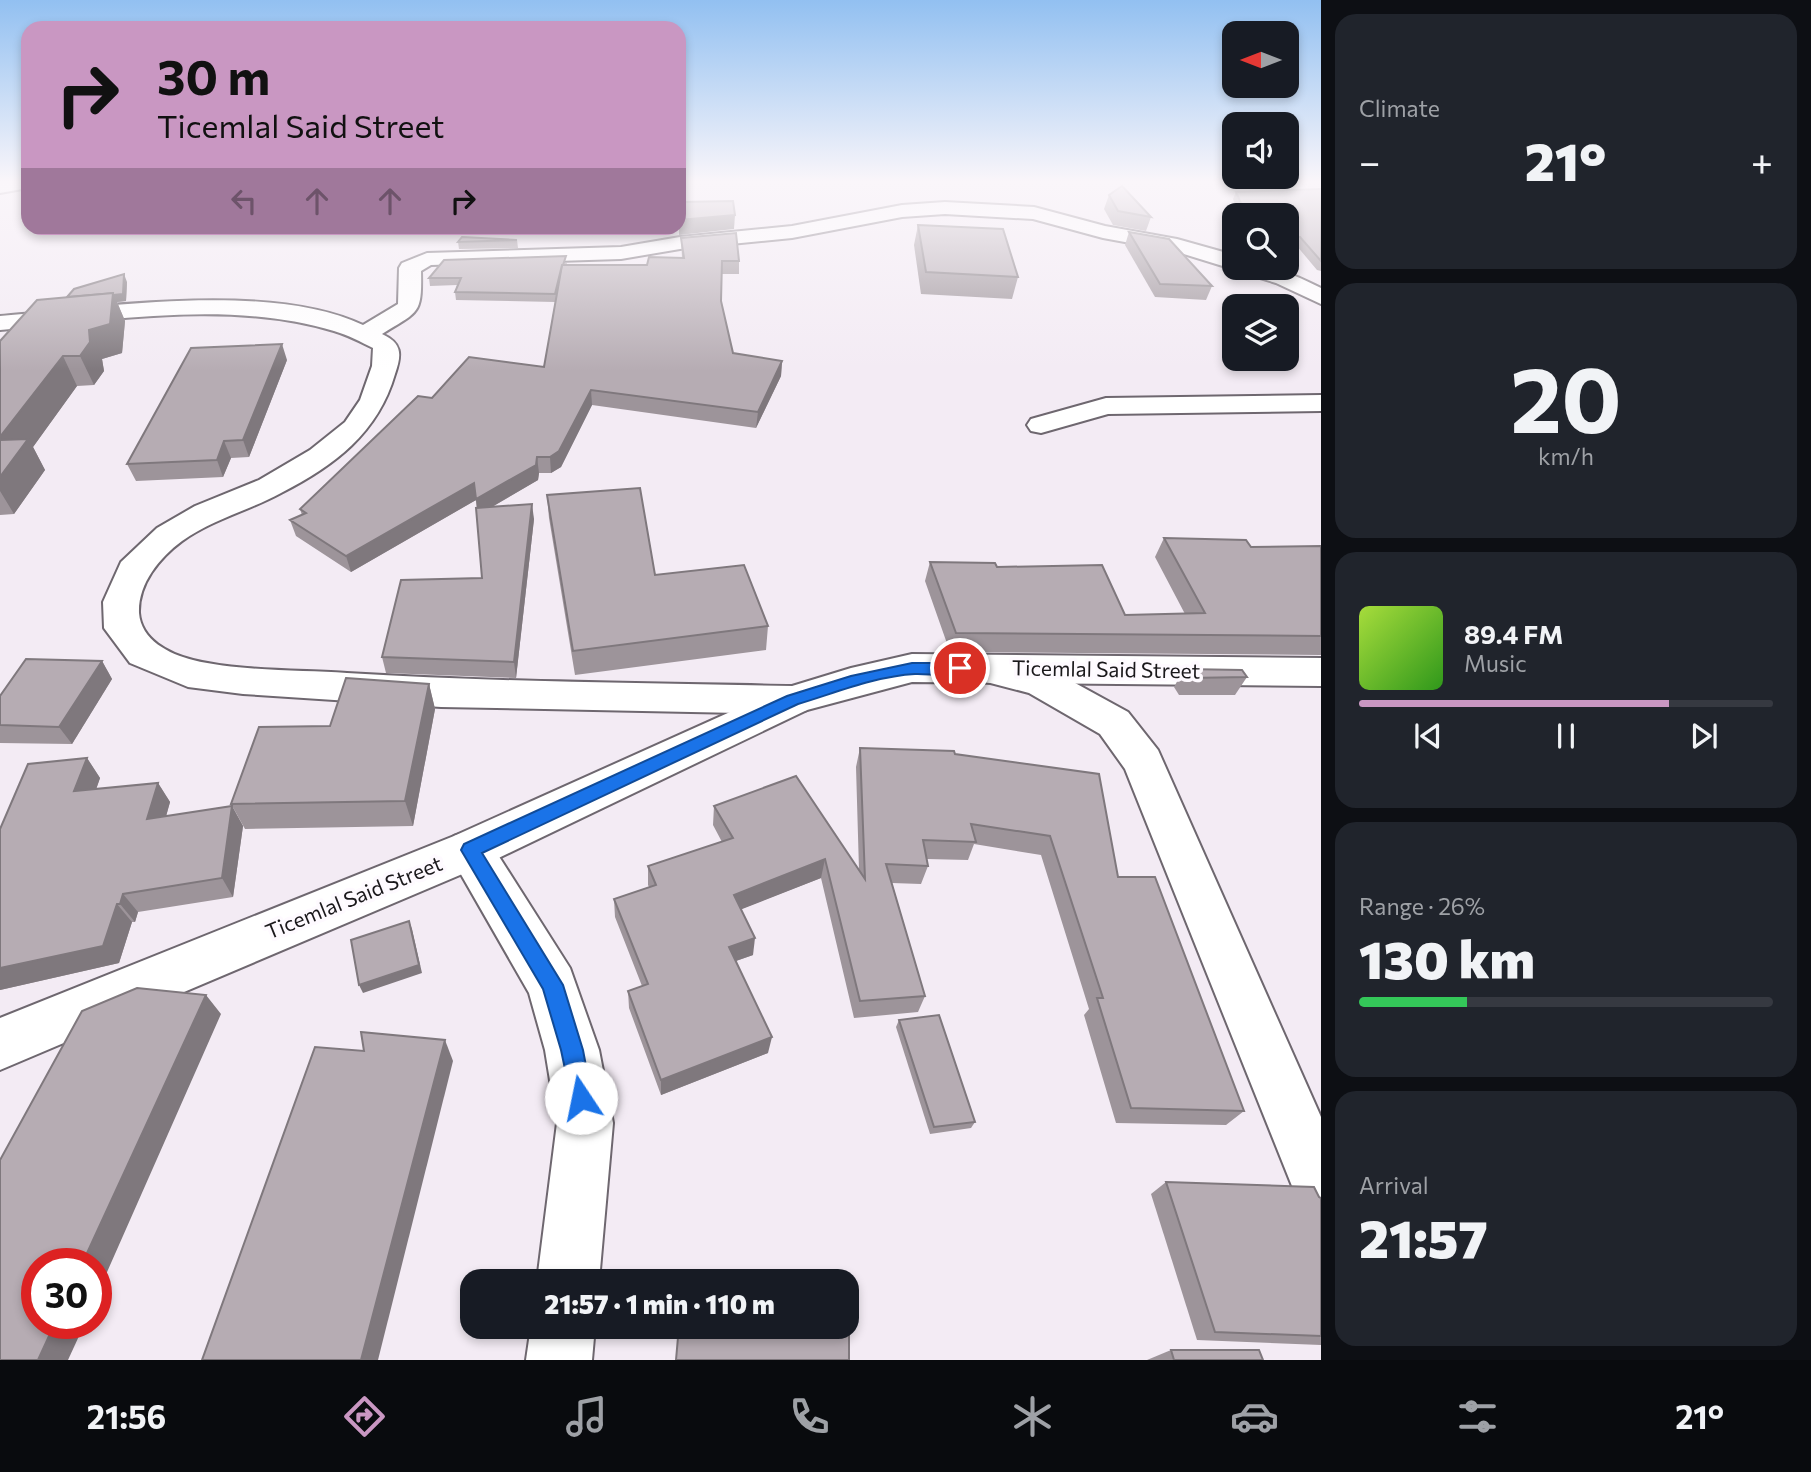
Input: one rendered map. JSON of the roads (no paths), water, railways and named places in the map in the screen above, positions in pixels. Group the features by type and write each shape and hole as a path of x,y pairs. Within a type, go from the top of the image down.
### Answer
{"main road":[{"path":"367,333 406,309 410,303 410,268 426,260 621,253 666,244"},
{"path":"1174,244 1222,258"},
{"path":"1288,280 1321,297"},
{"path":"0,323 114,313 239,309 288,311 367,333 386,345 386,366 374,400 355,428 320,456 270,486 206,513 169,535 134,570 121,602 122,628 144,654 188,673 243,680 441,693 793,700"},
{"path":"1041,425 1106,406 1321,403"},
{"name":"Ticemlal Said Street","path":"0,1044 470,850 793,700 851,682 912,668 1321,672"},
{"path":"984,668 1041,682 1114,723 1143,762 1321,1185"},
{"path":"470,850 552,985 572,1050 585,1123 569,1269"},
{"path":"559,1360 561,1339"}]}
